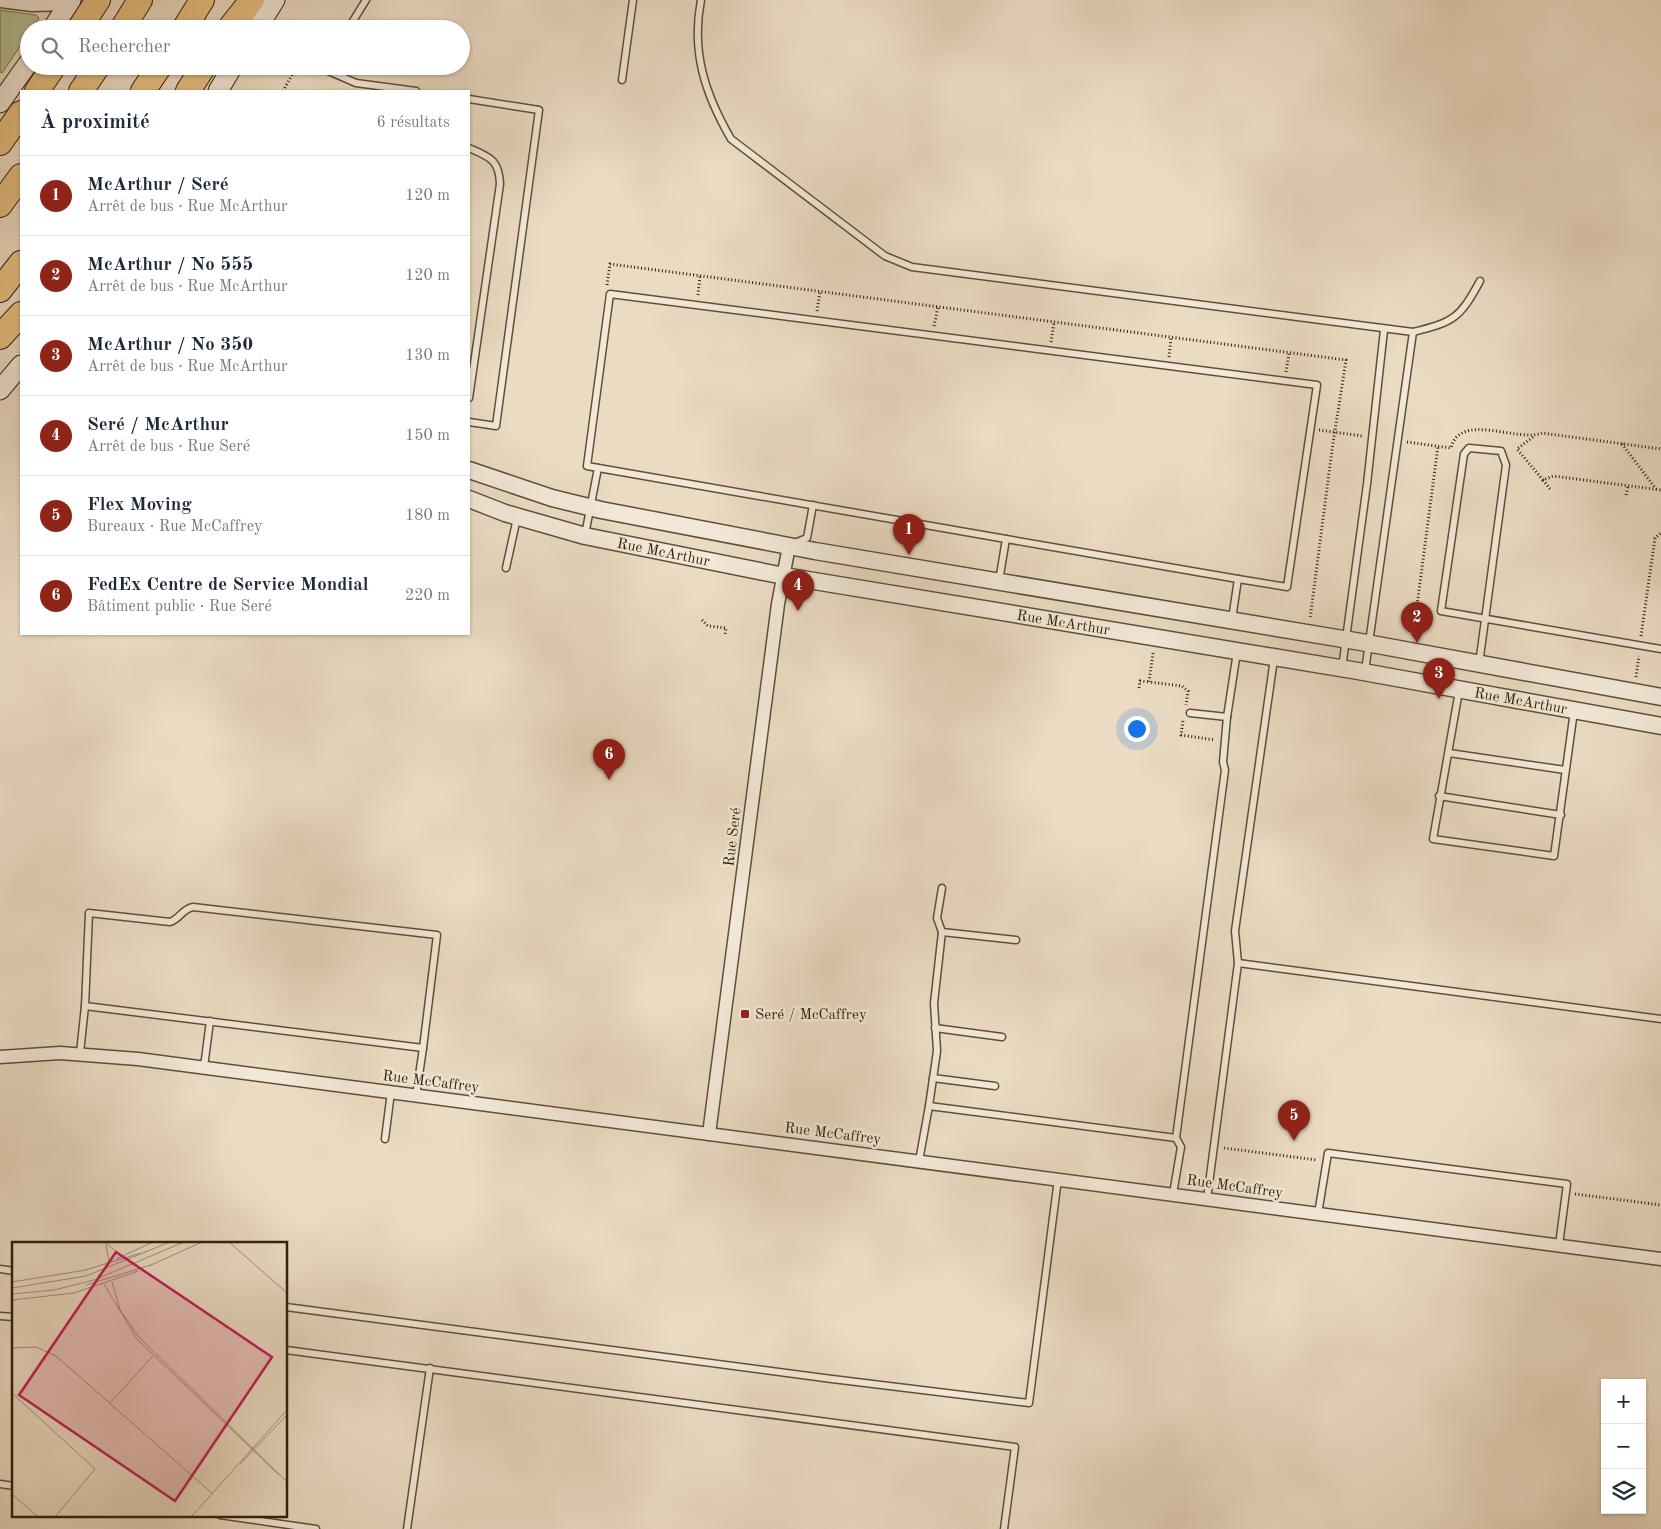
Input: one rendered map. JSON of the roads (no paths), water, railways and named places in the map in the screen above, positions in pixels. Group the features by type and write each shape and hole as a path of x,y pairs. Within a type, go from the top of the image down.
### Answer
{"highway":[{"path":"85,20 98,0"},
{"path":"128,20 140,0"},
{"path":"190,20 202,0"},
{"path":"236,20 252,0"},
{"path":"38,90 48,75"},
{"path":"82,90 92,75"},
{"path":"145,90 154,75"},
{"path":"189,90 198,75"},
{"path":"0,143 20,115"},
{"path":"0,205 20,177"},
{"path":"0,290 20,264"},
{"path":"0,337 20,315"}],"main road":[{"path":"263,20 275,0"},
{"path":"58,20 70,2"},
{"path":"0,103 20,75"},
{"path":"219,90 228,75"},
{"path":"0,390 20,366"}],"street":[{"path":"0,1 32,5 70,2"},
{"name":"Rue McArthur","path":"470,470 592,508 789,546 1346,640 1661,697"},
{"name":"Rue McArthur","path":"470,499 518,517 584,536 784,576 1459,689 1661,726"},
{"name":"Rue Seré","path":"709,1134 789,546"},
{"name":"Rue McCaffrey","path":"0,1057 49,1053 80,1053 204,1068 1661,1259"}],"lane":[{"path":"354,20 366,0"},
{"path":"622,80 633,0"},
{"path":"702,0 697,44 703,75 717,114 732,139 885,256 912,267 1384,330 1413,332 1441,325 1457,316 1480,281"},
{"path":"338,75 356,83 408,90"},
{"path":"470,98 539,110 496,426 470,422"},
{"path":"470,149 494,162 499,171 500,184 470,391"},
{"path":"610,294 1318,385 1288,587 598,468 588,466 610,294"},
{"path":"1342,669 1367,484 1384,330"},
{"path":"1365,673 1413,332"},
{"path":"1479,664 1485,619 1506,460 1504,455 1497,449 1474,447 1468,448 1464,454 1441,611 1485,619 1661,649"},
{"path":"584,536 592,508 598,468"},
{"path":"789,546 807,538 813,505"},
{"path":"506,568 518,517"},
{"path":"999,581 1006,538"},
{"path":"1232,621 1238,579"},
{"path":"1173,1194 1180,1147 1176,1138 1225,770 1223,762 1227,717 1237,652"},
{"path":"1207,1199 1238,963 1235,931 1274,658"},
{"path":"1459,689 1433,839 1554,856 1566,780 1564,770 1574,710"},
{"path":"1190,713 1227,717"},
{"path":"1449,753 1564,770"},
{"path":"1439,796 1561,814"},
{"path":"918,1161 937,1051 934,1003 942,932 937,918 942,888"},
{"path":"80,1053 85,1006 89,913 170,922 178,918 184,910 193,907 437,934 416,1096"},
{"path":"942,932 1016,940"},
{"path":"1238,963 1661,1020"},
{"path":"85,1006 423,1048"},
{"path":"204,1068 210,1021"},
{"path":"935,1028 1002,1037"},
{"path":"932,1078 995,1086"},
{"path":"384,1139 391,1092"},
{"path":"929,1106 1176,1138"},
{"path":"1318,1214 1328,1153 1567,1184 1559,1245"},
{"path":"288,1307 1029,1403 1058,1179"},
{"path":"288,1350 1015,1448 1004,1529"},
{"path":"407,1529 430,1368"},
{"path":"227,1516 316,1529"}],"place":[{"name":"McArthur / Seré","path":"909,555"},
{"name":"Seré / McArthur","path":"798,611"},
{"name":"McArthur / No 555","path":"1417,643"},
{"name":"McArthur / No 350","path":"1439,699"},
{"name":"FedEx Centre de Service Mondial","path":"609,780"},
{"name":"Seré / McCaffrey","path":"745,1014"},
{"name":"Flex Moving","path":"1294,1141"}]}
